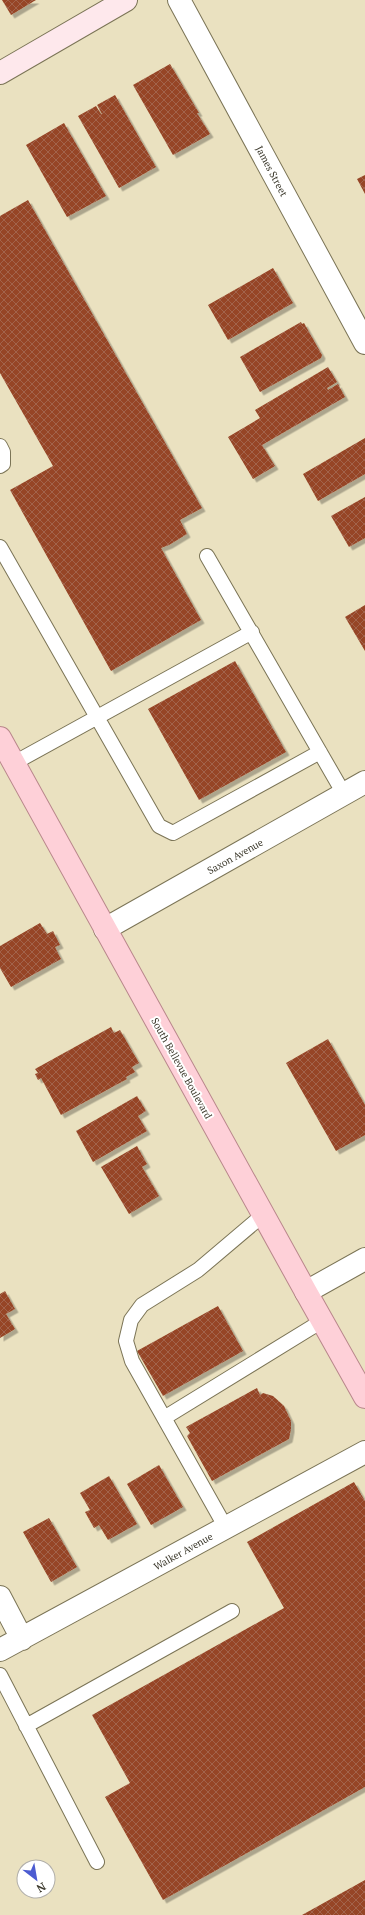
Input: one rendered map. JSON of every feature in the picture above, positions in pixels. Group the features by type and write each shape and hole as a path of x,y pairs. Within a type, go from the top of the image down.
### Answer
{"main road":[{"path":"0,73 126,0"},
{"name":"South Bellevue Boulevard","path":"0,738 365,1397"}],"street":[{"name":"James Street","path":"179,0 365,343"},
{"name":"Saxon Avenue","path":"105,929 365,782"},
{"path":"306,1292 365,1259"},
{"name":"Walker Avenue","path":"0,1650 365,1452"},
{"path":"0,1597 22,1639"}],"lane":[{"path":"0,446 3,452 3,464 0,466"},
{"path":"0,547 159,826 173,833 320,752"},
{"path":"207,556 344,794"},
{"path":"14,763 252,632"},
{"path":"226,1528 132,1361 126,1341 131,1320 142,1305 198,1270 263,1215"},
{"path":"164,1418 322,1321"},
{"path":"26,1726 232,1611"},
{"path":"0,1675 97,1862"}],"building":[{"path":"2,0 36,0 11,15"},
{"path":"170,64 210,134 173,155 133,85"},
{"path":"115,95 156,167 119,188 78,116 96,106 102,114 97,105"},
{"path":"64,123 106,196 67,217 26,145"},
{"path":"365,175 365,194 357,179"},
{"path":"28,200 202,508 180,520 187,534 161,548 201,620 111,671 10,490 53,466 0,373 0,216"},
{"path":"273,268 293,303 228,340 208,305"},
{"path":"301,322 302,324 304,323 322,355 321,358 260,392 240,357"},
{"path":"328,367 337,382 327,388 328,390 338,384 345,397 262,445 275,466 253,479 228,437 260,418 255,410"},
{"path":"365,438 365,474 318,501 303,474"},
{"path":"365,497 365,538 349,547 331,516"},
{"path":"365,605 365,651 345,617"},
{"path":"235,661 286,752 199,800 148,709"},
{"path":"40,923 47,934 53,931 60,945 55,947 61,959 11,987 0,968 0,946"},
{"path":"111,1027 114,1033 120,1030 139,1063 132,1067 135,1072 126,1077 127,1079 61,1115 41,1078 38,1080 35,1074 38,1073 35,1069"},
{"path":"328,1039 365,1105 365,1135 336,1151 286,1063"},
{"path":"137,1096 146,1111 138,1116 147,1131 93,1162 76,1131"},
{"path":"137,1146 147,1164 142,1167 159,1196 129,1214 101,1167"},
{"path":"5,1291 15,1309 6,1314 15,1329 0,1338 0,1294"},
{"path":"218,1306 243,1351 163,1396 137,1351"},
{"path":"257,1388 260,1395 263,1393 273,1396 284,1406 291,1421 289,1439 212,1481 187,1436 190,1433 186,1427"},
{"path":"159,1465 183,1507 151,1525 127,1484"},
{"path":"109,1476 137,1524 108,1540 99,1525 94,1528 85,1512 90,1510 80,1493"},
{"path":"354,1482 365,1501 365,1787 163,1900 105,1797 130,1783 92,1715 284,1608 247,1542"},
{"path":"49,1518 77,1567 51,1582 23,1532"},
{"path":"365,1880 365,1915 302,1915"}]}
